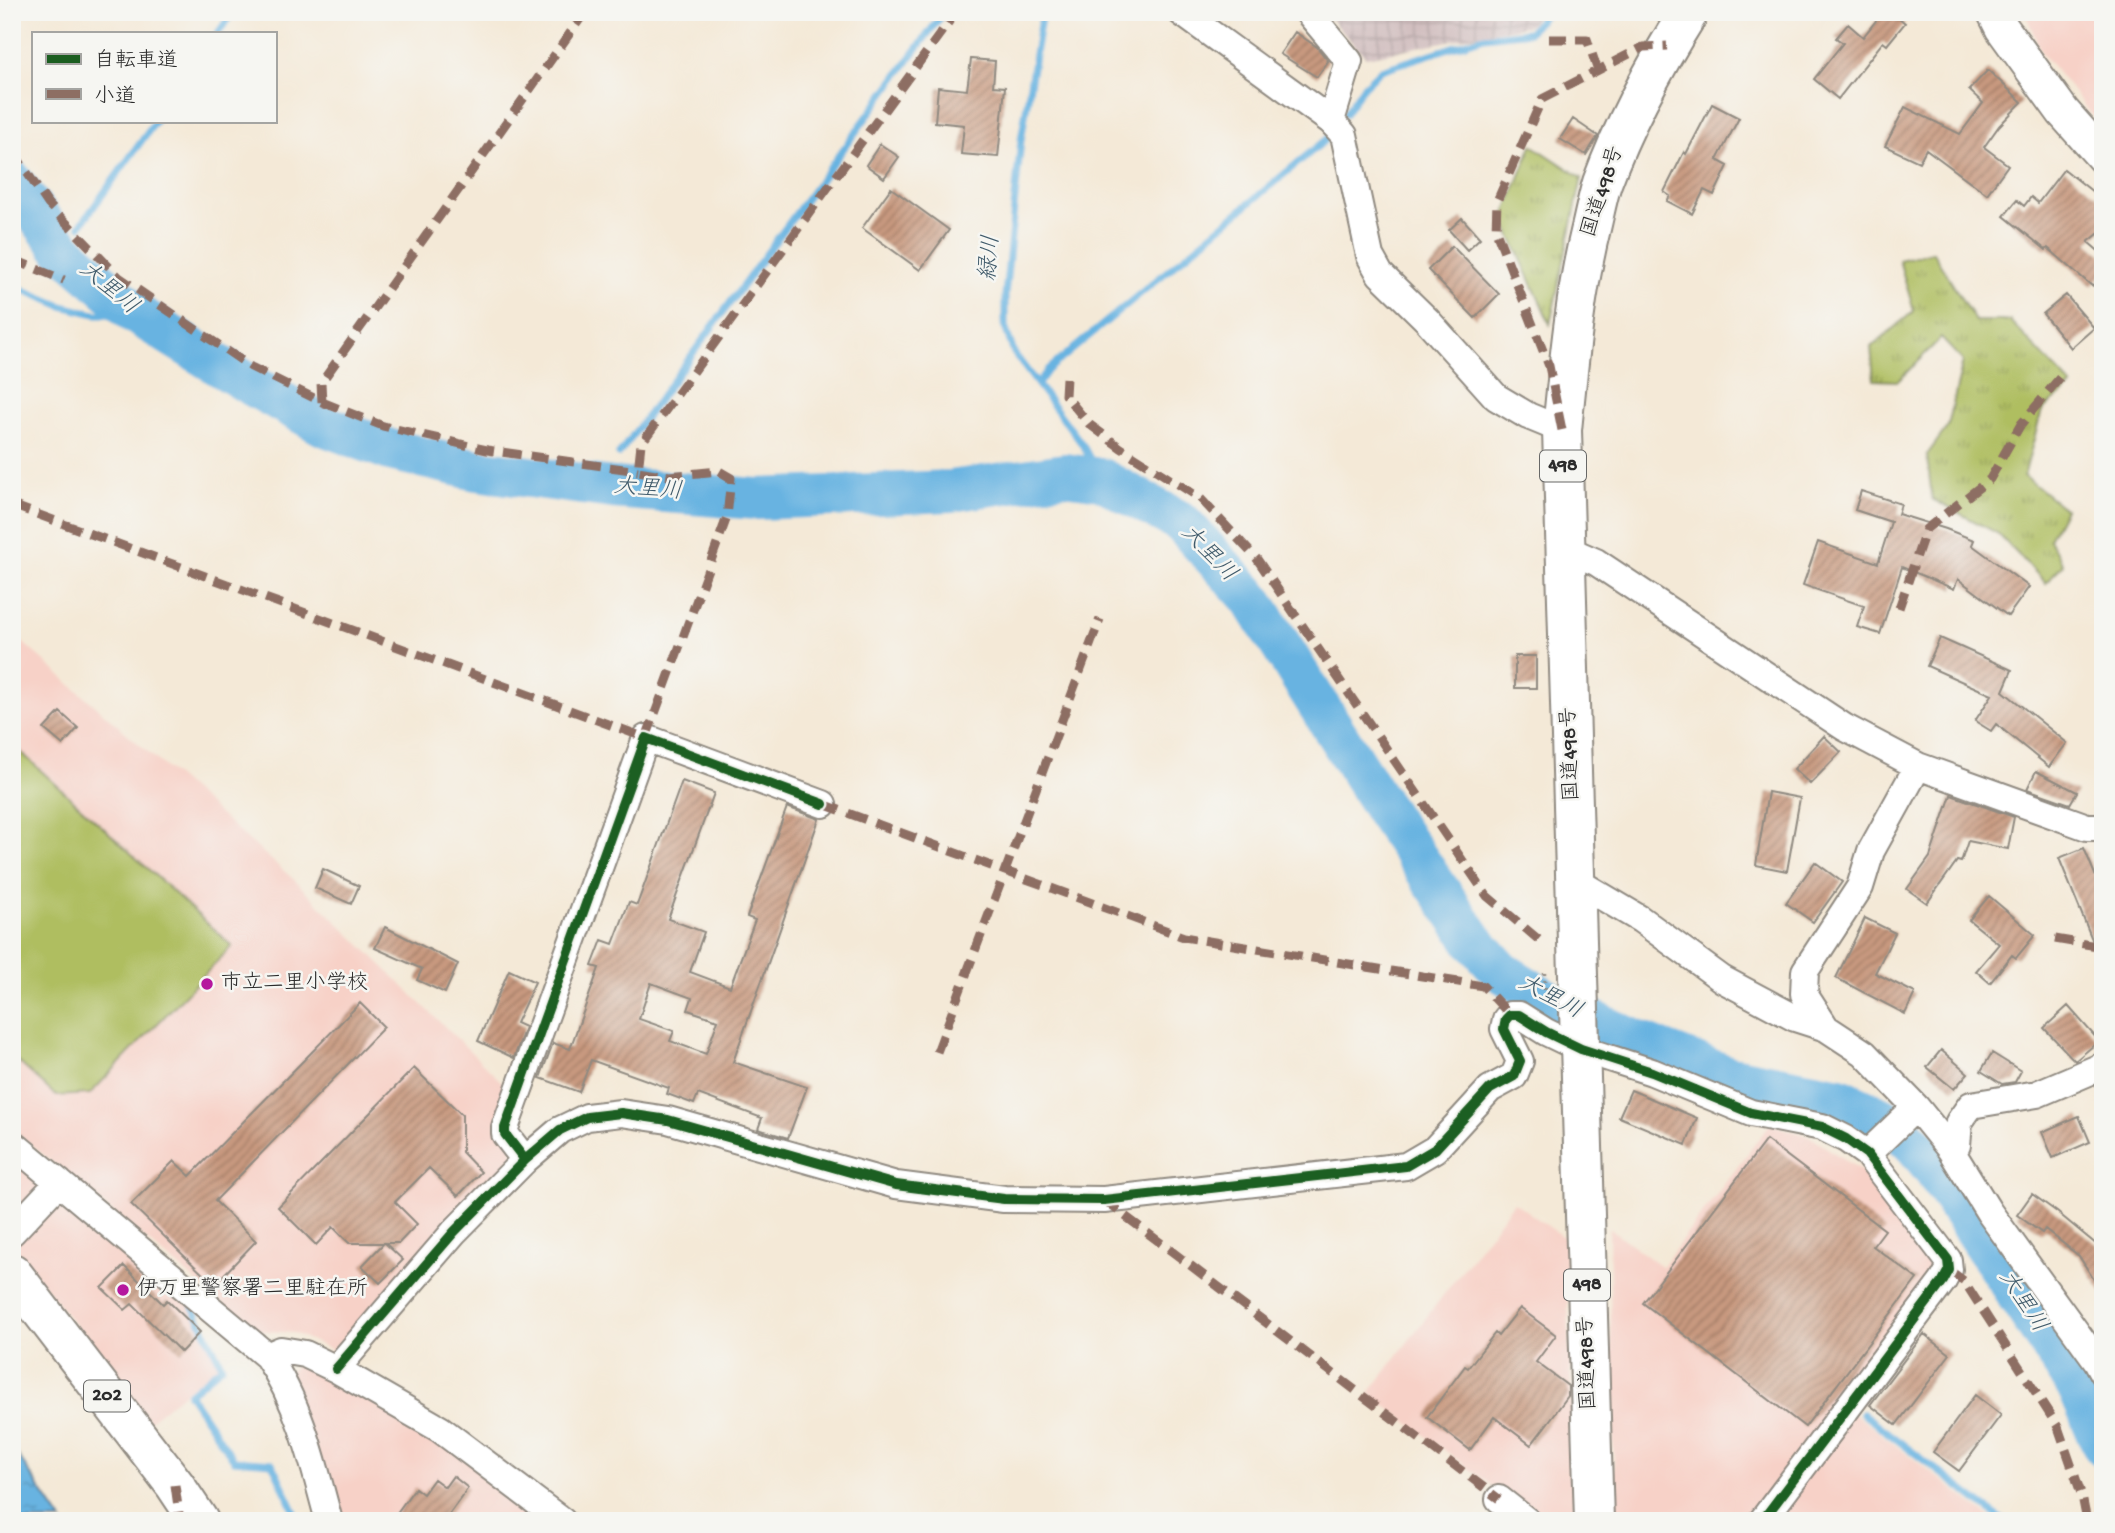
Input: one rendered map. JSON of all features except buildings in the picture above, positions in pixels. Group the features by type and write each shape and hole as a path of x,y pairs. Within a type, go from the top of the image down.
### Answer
{"highway":[{"name":"国道498号","path":"1594,1521 1562,430 1570,344 1582,265 1602,185 1630,115 1689,12"},
{"name":"202","path":"12,1273 167,1475 199,1521"}],"street":[{"path":"1181,12 1338,128"},
{"path":"1308,12 1349,61 1338,128 1370,256 1380,274 1427,320 1496,397 1528,416 1562,430"},
{"path":"1994,12 2002,28 2063,111 2103,157"},
{"path":"1566,549 1596,562 1844,727 1918,766 2087,827 2103,827"},
{"path":"525,1160 505,1134 505,1128 646,738 823,804"},
{"path":"1826,1028 1804,994 1805,971 1860,887 1871,851 1918,766"},
{"path":"1576,881 1640,919 1721,979 1795,1018 1826,1028 1864,1053 1916,1107 1950,1149 1989,1212 2101,1364"},
{"path":"336,1369 454,1232 525,1160 560,1130 587,1117 621,1113 668,1120 896,1185 1004,1199 1104,1200 1406,1166 1435,1149 1490,1089 1514,1076 1520,1061 1504,1029 1506,1019 1510,1015 1518,1015 1580,1049 1652,1072 1751,1113 1822,1127 1846,1139 1867,1154 1948,1260 1949,1270 1936,1290 1762,1521"},
{"path":"1950,1149 1957,1145 1959,1122 1971,1105 2037,1094 2103,1068"},
{"path":"1867,1154 1916,1107"},
{"path":"12,1143 267,1356 281,1375 296,1412 330,1521"},
{"path":"12,1232 59,1182"},
{"path":"267,1356 281,1350 305,1354 336,1369 440,1429 562,1521"},
{"path":"1499,1499 1527,1521"}],"path":[{"path":"1545,970 1546,1032"}],"shaded area":[{"path":"1324,12 1540,12 1530,25 1366,57"},
{"path":"2025,12 2103,12 2103,129 2041,52"},
{"name":"市立二里小学校","path":"12,633 292,878 510,1090 513,1161 336,1352 294,1333 255,1330 12,1129"},
{"path":"1770,1124 1809,1136 1872,1178 1943,1268 1751,1521 1615,1521 1609,1228 1662,1267"},
{"path":"12,1152 195,1305 223,1361 149,1421 12,1244"},
{"path":"1514,1202 1566,1239 1575,1521 1536,1521 1369,1393"},
{"path":"300,1363 425,1429 548,1521 333,1521 288,1373"},
{"path":"1852,1412 1993,1520 1769,1521"}],"green space":[{"path":"1532,145 1582,178 1550,324 1503,219"},
{"path":"1933,252 1975,321 2010,321 2072,386 2042,410 2024,476 2065,509 2049,539 2063,564 2046,583 1997,533 1932,499 1927,455 1948,426 1963,361 1941,338 1898,381 1874,380 1871,347 1914,311 1899,260"},
{"path":"12,744 232,946 90,1094 56,1096 12,1056"}],"water":[{"path":"12,1447 62,1521 12,1521"}],"waterway":[{"path":"219,32 233,12"},
{"path":"619,454 944,12"},
{"name":"緑川","path":"1042,12 1021,140 1005,295 1005,327 1014,353 1082,444 1101,479"},
{"path":"1345,114 1363,87 1381,70 1484,37 1529,32 1547,12"},
{"path":"80,226 155,122"},
{"path":"1038,384 1048,370 1332,132"},
{"name":"大里川","path":"12,181 64,251 136,314 246,382 323,425 390,450 477,470 613,488 757,499 951,491 1065,474 1101,479 1181,522 1251,598 1385,811 1474,941 1502,972 1549,1001 1641,1043 1730,1077 1840,1098 1883,1118 1913,1143 1934,1169 2079,1389 2103,1446"},
{"path":"12,285 62,306 95,314 136,314"},
{"path":"193,1307 222,1366 189,1394 234,1460 272,1463 299,1521"},
{"path":"1863,1414 2004,1521"}],"marked path":[{"path":"322,402 321,383 585,12"},
{"path":"12,505 646,738 727,517 731,478 719,471 669,476 638,471 641,444 956,12"},
{"path":"1549,39 1587,39 1598,71"},
{"path":"1562,430 1549,366 1496,231 1497,201 1542,99 1643,47 1667,46"},
{"path":"12,150 48,204 119,277 251,367 322,402 383,426 487,450 638,471"},
{"path":"12,259 64,280"},
{"path":"1899,608 1926,529 1990,479 2021,424 2062,375"},
{"path":"1066,378 1065,395 1089,424 1121,448 1200,498 1257,559 1487,896 1545,945"},
{"path":"937,1052 1100,619"},
{"path":"823,804 1184,937 1483,986 1510,1015"},
{"path":"2055,939 2103,947"},
{"path":"1104,1200 1499,1499"},
{"path":"1949,1270 1964,1281 2058,1427 2082,1496 2087,1521"},
{"path":"175,1485 180,1521"}],"cycle path":[{"path":"525,1160 505,1134 505,1128 646,738 823,804"},
{"path":"336,1369 454,1232 525,1160 560,1130 587,1117 621,1113 668,1120 896,1185 1004,1199 1104,1200 1406,1166 1435,1149 1490,1089 1514,1076 1520,1061 1504,1029 1506,1019 1510,1015 1519,1015 1581,1049 1652,1072 1751,1113 1822,1127 1846,1139 1867,1154 1948,1260 1949,1270 1943,1281 1762,1521"}],"place":[{"name":"市立二里小学校","path":"207,984"},
{"name":"伊万里警察署二里駐在所","path":"123,1290"}]}
